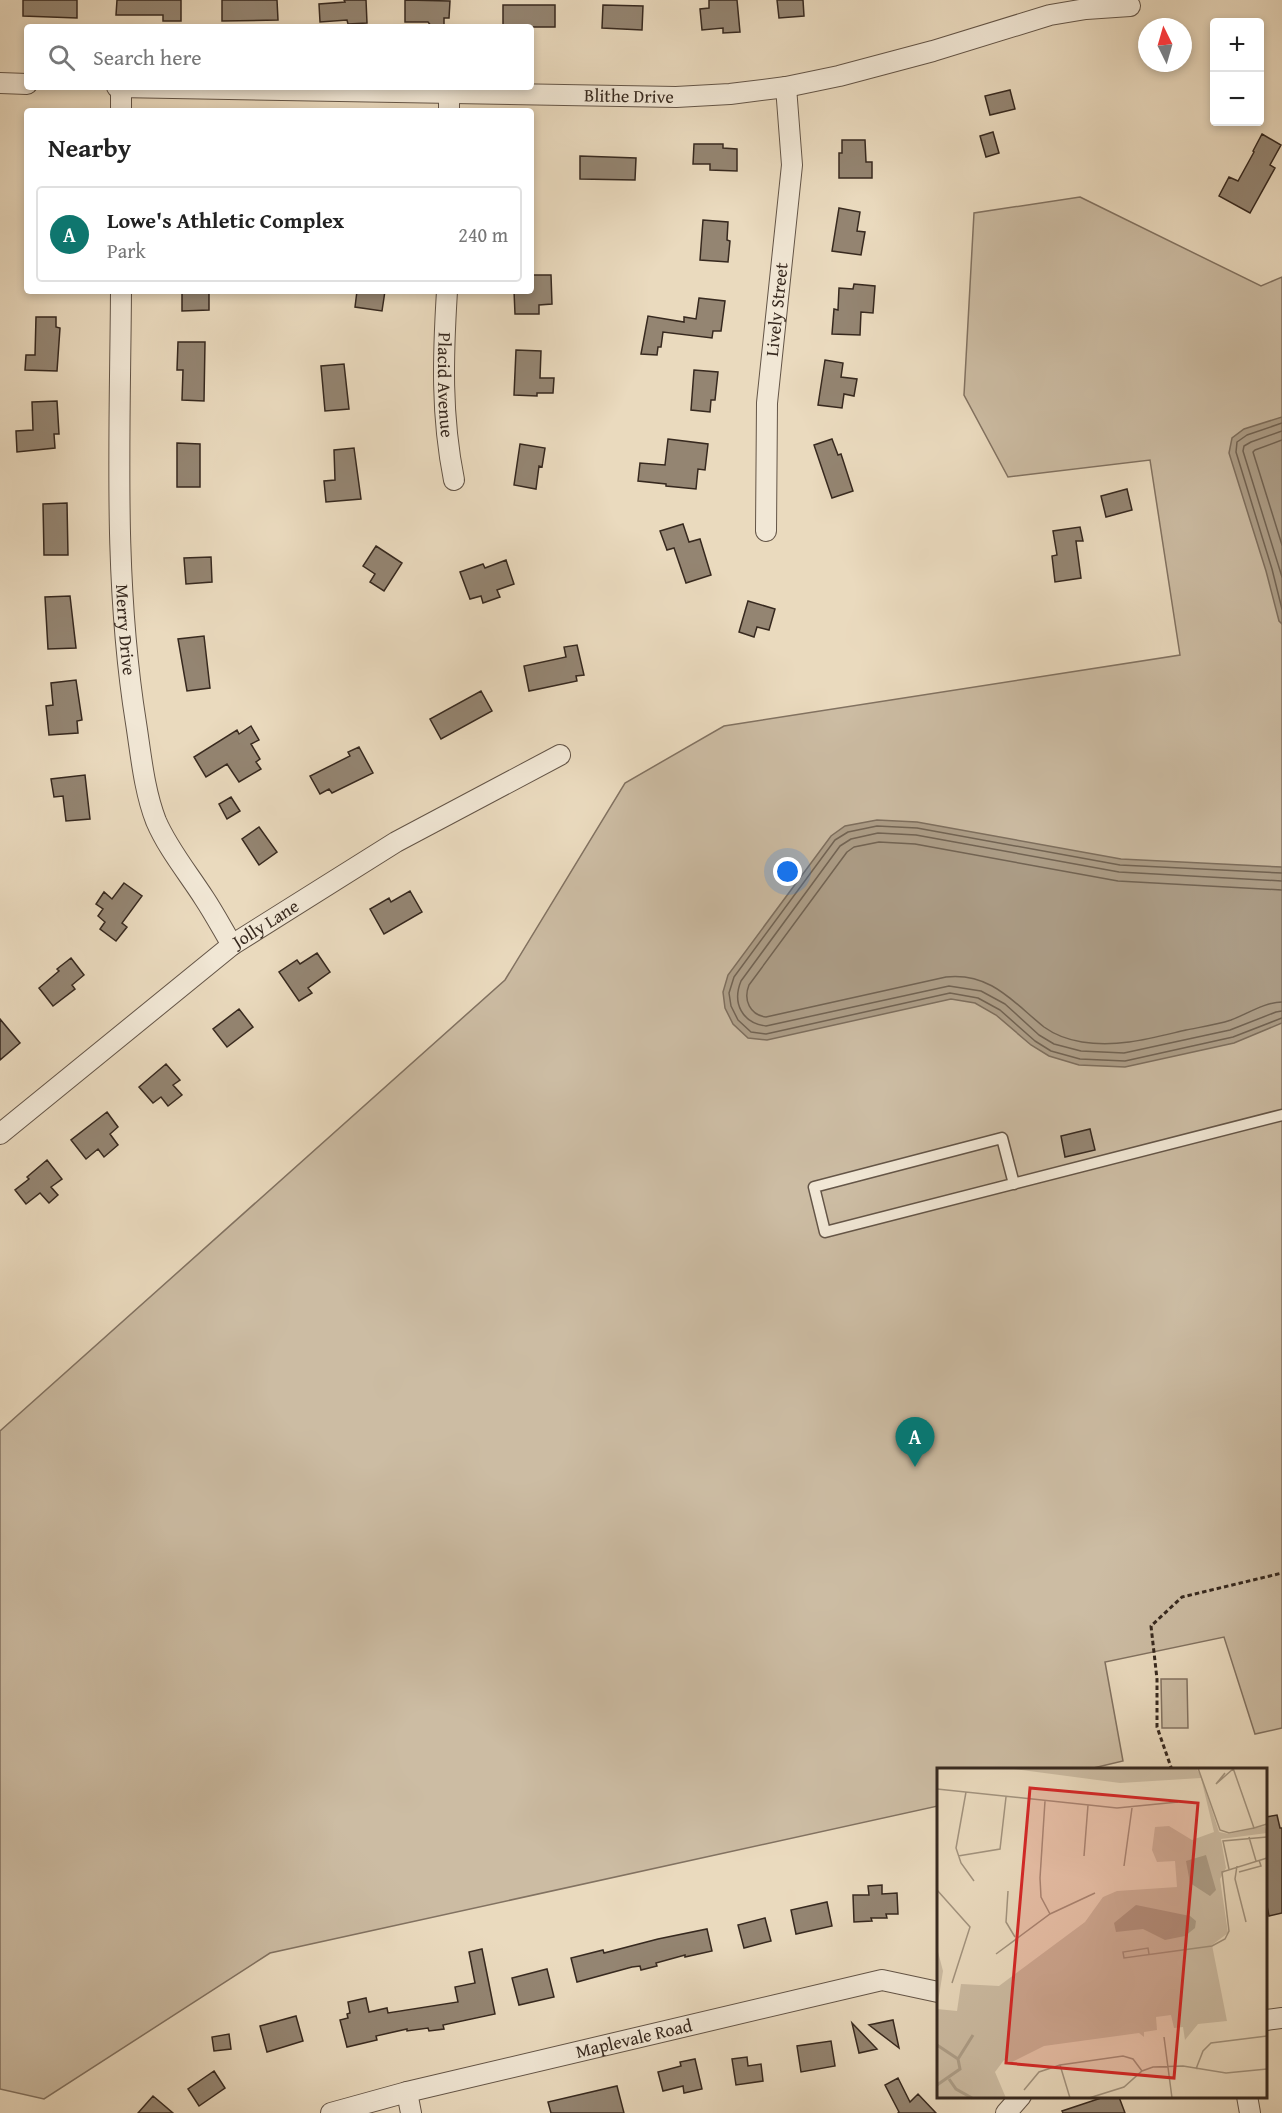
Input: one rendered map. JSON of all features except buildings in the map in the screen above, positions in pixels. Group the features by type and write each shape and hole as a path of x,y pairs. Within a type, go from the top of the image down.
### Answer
{"street":[{"name":"Blithe Drive","path":"185,90 449,102 730,94 786,87 838,76 933,51 1050,15 1086,9 1130,6"},
{"path":"0,83 24,84"},
{"name":"Lively Street","path":"766,531 767,403 792,165 786,87"},
{"path":"119,90 122,108"},
{"name":"Merry Drive","path":"121,294 120,538 123,618 130,683 148,794 156,820 168,844 205,899 232,945"},
{"name":"Placid Avenue","path":"447,294 444,398 447,442 454,480"},
{"name":"Jolly Lane","path":"0,1134 232,945 396,842 560,755"},
{"name":"Maplevale Road","path":"331,2113 407,2092 882,1980 937,1992"},
{"path":"1267,2020 1282,2018"},
{"path":"407,2092 411,2113"},
{"path":"1006,2113 1020,2098"},
{"path":"1247,2098 1250,2113"}],"lane":[{"path":"1014,1184 1002,1138 814,1187 825,1232 1014,1184 1282,1115"}],"path":[{"path":"1171,1768 1158,1727 1157,1679 1151,1626 1182,1597 1282,1573"}],"shaded area":[{"path":"1080,197 1261,286 1282,277 1282,1728 1255,1734 1224,1637 1105,1662 1123,1761 1093,1768 937,1768 937,1806 270,1953 44,2099 0,2089 0,1431 505,980 625,783 724,726 1180,655 1150,460 1008,477 964,395 974,213"},
{"path":"1161,1679 1187,1679 1188,1728 1162,1728"}],"water":[{"path":"1282,417 1282,624 1279,621 1266,571 1229,453 1232,438 1244,429"},
{"path":"877,820 917,822 1121,859 1282,867 1282,1023 1234,1043 1125,1067 1079,1065 1049,1056 1031,1045 996,1015 975,1003 951,999 767,1040 748,1038 733,1024 725,1008 723,992 728,975 831,836 845,826"}],"place":[{"name":"Lowe's Athletic Complex","path":"915,1467"}]}
